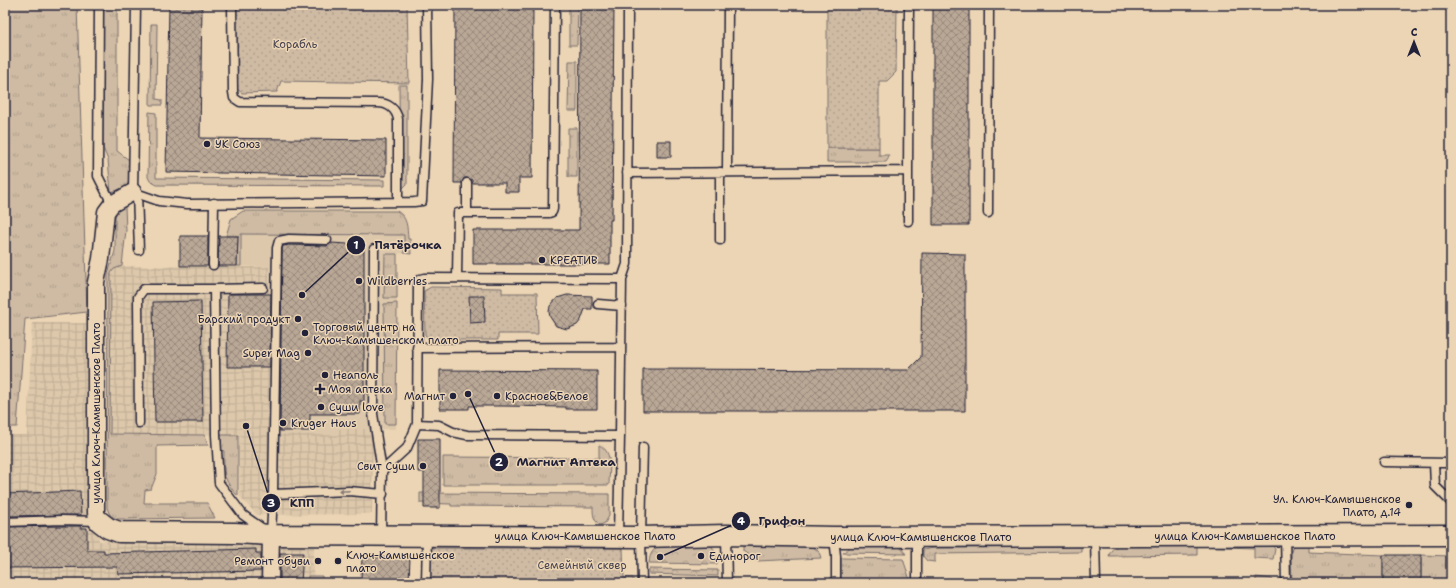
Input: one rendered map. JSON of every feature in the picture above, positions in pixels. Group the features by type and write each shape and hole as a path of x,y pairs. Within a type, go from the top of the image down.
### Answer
{"street":[{"path":"112,204 135,193"},
{"name":"улица Ключ-Камышенское Плато","path":"112,204 106,212 101,259 96,282 96,513 99,521 108,528 119,532 236,533 271,535 726,535 834,537 1451,535"},
{"path":"270,583 271,535"}],"lane":[{"path":"99,5 98,176 112,204"},
{"path":"136,5 135,193 138,250"},
{"path":"232,5 232,92 234,98 240,102 387,104 396,113 398,119 398,202"},
{"path":"135,193 159,201 187,204 420,202 422,199 428,79 427,5"},
{"path":"457,278 457,215 460,212 552,212 555,5"},
{"path":"618,536 622,279 627,264 628,5"},
{"path":"720,240 724,172 728,5"},
{"path":"908,5 908,221"},
{"path":"988,213 989,5"},
{"path":"627,173 908,171"},
{"path":"467,183 467,212"},
{"path":"213,265 214,203"},
{"path":"271,535 278,242 279,240 289,239 327,240"},
{"path":"374,249 374,414 382,471 382,535"},
{"path":"382,471 406,448 417,424 418,284 420,279 622,279"},
{"path":"138,423 138,296 144,289 263,288"},
{"path":"214,289 216,435 219,483 243,515 271,535"},
{"path":"598,304 622,306"},
{"path":"417,348 621,347"},
{"path":"417,424 439,425 453,432 467,435 620,436"},
{"path":"642,583 641,536 643,447"},
{"path":"1384,462 1451,464"},
{"path":"1434,463 1435,486 1451,502"},
{"path":"273,494 349,491 383,494"},
{"path":"5,522 62,520 99,521"},
{"path":"426,583 427,535"},
{"path":"726,535 727,583"},
{"path":"1285,535 1286,583"},
{"path":"917,536 917,583"},
{"path":"834,537 836,583"},
{"path":"1095,537 1096,583"}],"shaded area":[{"name":"Торговый центр на Ключ-Камышенском плато","path":"241,234 404,235 404,253 397,254 396,429 373,429 333,435 270,435 269,267 241,266"},
{"path":"122,266 269,267 270,434 333,435 337,429 373,429 372,514 257,515 240,497 239,435 110,434 111,273 114,269"},
{"path":"32,323 98,323 99,541 271,535 316,535 313,569 315,583 5,583 5,435 27,435"}],"green space":[{"path":"5,5 77,5 87,312 25,319 17,427 5,427"},
{"path":"103,5 117,5 117,151 129,160 129,181 126,188 111,192 108,160 103,148"},
{"name":"Корабль","path":"236,5 407,5 409,83 281,81 277,92 242,93 235,87"},
{"path":"569,5 578,5 577,45 569,45"},
{"path":"827,5 897,6 896,72 887,81 879,81 879,148 827,148"},
{"path":"151,24 157,24 156,99 162,100 162,105 150,105"},
{"path":"569,61 577,61 577,111 568,111"},
{"path":"399,85 407,85 407,184 403,188 400,187"},
{"path":"149,112 156,113 156,178 384,180 384,186 157,185 150,181 148,177"},
{"path":"568,128 577,128 577,177 568,177"},
{"path":"827,148 879,148 879,155 889,155 886,162 827,162"},
{"path":"125,207 126,230 122,266 114,269 111,273 110,434 205,435 208,445 157,446 157,474 151,489 145,490 144,503 207,503 215,518 116,519 110,515 107,508 108,274 115,251 115,214 118,208"},
{"path":"243,211 397,211 401,214 406,223 408,239 410,239 411,254 404,253 404,235 241,234 241,266 237,266 238,236 226,236 231,219"},
{"path":"385,254 397,254 397,298 384,298"},
{"path":"431,287 502,288 502,293 537,293 538,334 498,334 498,340 431,340 425,335 424,291"},
{"path":"397,303 396,424 385,424 384,304"},
{"path":"221,435 238,435 238,496 229,485 225,475 224,451 221,450"},
{"path":"599,445 604,448 609,457 609,485 443,485 443,457 599,458"},
{"path":"420,493 609,494 609,516 605,523 600,525 593,514 593,507 451,506 451,504 420,503"},
{"path":"1306,542 1308,552 1383,555 1383,583 1292,583 1291,552 1293,545"},
{"path":"752,543 811,545 819,552 821,558 757,561 743,551 743,547"},
{"path":"854,544 893,545 901,548 906,554 843,553"},
{"path":"661,545 712,546 717,557 717,564 649,563 652,552"},
{"path":"1123,545 1272,545 1275,549 1273,559 1254,558 1254,548 1197,546 1197,555 1109,556 1114,548"},
{"path":"1081,547 1081,552 935,554 935,562 927,561 923,556 923,550 933,548"},
{"name":"Семейный сквер","path":"430,548 623,548 624,578 633,578 633,583 430,583"},
{"path":"1421,555 1451,556 1451,583 1421,583"},
{"path":"841,558 903,559 911,583 841,583"},
{"path":"649,569 718,570 718,576 649,574"},
{"path":"308,576 322,576 322,583 308,583"},
{"path":"1256,577 1272,579 1274,583 1256,583"}],"building":[{"path":"169,5 202,5 200,138 386,140 386,176 166,172"},
{"path":"455,5 533,5 532,178 519,178 519,192 505,192 505,183 472,183 472,180 464,178 462,183 454,183"},
{"path":"580,5 614,5 612,220 610,220 610,264 473,264 473,230 579,230"},
{"path":"933,5 969,5 969,225 933,225"},
{"path":"657,141 671,141 671,157 657,157"},
{"path":"180,236 208,236 208,266 180,266"},
{"path":"219,236 238,236 237,266 218,266"},
{"name":"Торговый центр на Ключ-Камышенском плато","path":"331,243 364,245 364,401 360,401 360,414 310,414 310,431 280,431 282,249 283,246 289,245 327,246"},
{"path":"922,253 965,254 965,411 643,411 643,369 908,370 921,357"},
{"path":"228,294 271,294 270,367 227,367"},
{"path":"567,295 592,296 592,309 585,309 581,320 577,325 567,329 556,326 550,317 549,312 550,306 557,298"},
{"path":"469,296 484,296 485,322 470,323"},
{"path":"201,301 203,422 155,422 153,302"},
{"path":"440,370 597,371 597,409 566,409 566,407 469,406 469,409 440,409"},
{"path":"418,439 440,439 440,508 424,508 424,472 418,472"},
{"path":"80,491 81,515 5,516 5,494"},
{"path":"81,526 81,528 87,528 87,550 104,550 104,553 256,549 256,553 261,553 261,571 118,574 117,567 5,568 5,527"},
{"path":"280,553 303,553 301,583 280,583"},
{"path":"1383,555 1421,555 1421,583 1383,583"},
{"path":"362,557 410,558 409,580 361,579"}],"place":[{"name":"УК Союз","path":"207,144"},
{"name":"КРЕАТИВ","path":"542,260"},
{"name":"Wildberries","path":"359,281"},
{"name":"Пятёрочка","path":"302,295"},
{"name":"Барский продукт","path":"298,319"},
{"name":"Торговый центр на Ключ-Камышенском плато","path":"305,333"},
{"name":"Super Mag","path":"308,353"},
{"name":"Неаполь","path":"325,375"},
{"name":"Моя аптека","path":"320,389"},
{"name":"Магнит Аптека","path":"468,394"},
{"name":"Магнит","path":"453,396"},
{"name":"Красное&Белое","path":"497,396"},
{"name":"Суши love","path":"321,407"},
{"name":"Kruger Haus","path":"283,423"},
{"name":"КПП","path":"246,426"},
{"name":"Свит Суши","path":"423,466"},
{"name":"Ул. Ключ-Камышенское Плато, д.14","path":"1409,505"},
{"name":"Единорог","path":"701,556"},
{"name":"Грифон","path":"660,557"},
{"name":"Ремонт обуви","path":"318,561"},
{"name":"Ключ-Камышенское плато","path":"338,561"}]}
